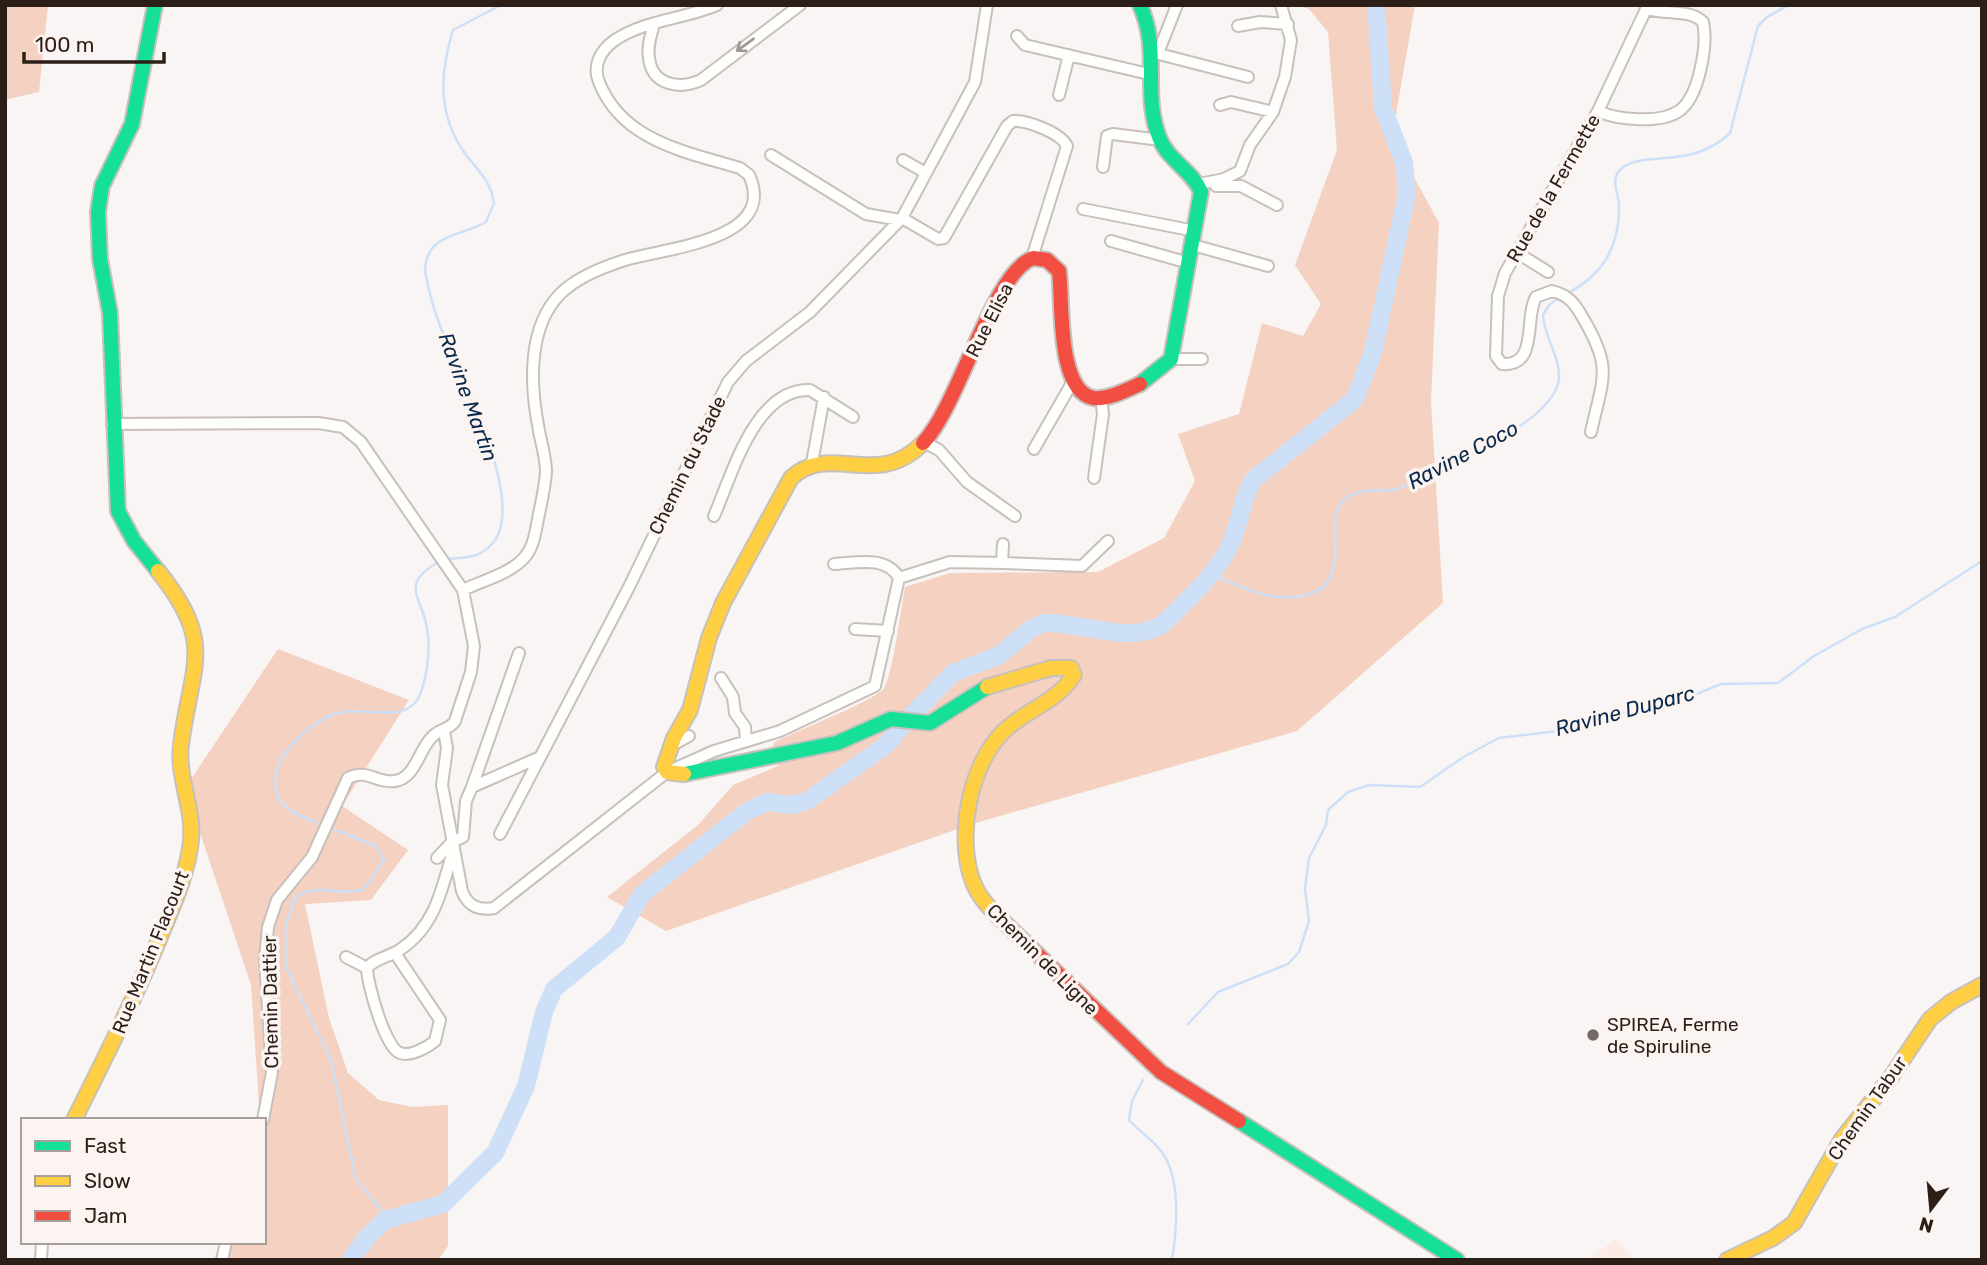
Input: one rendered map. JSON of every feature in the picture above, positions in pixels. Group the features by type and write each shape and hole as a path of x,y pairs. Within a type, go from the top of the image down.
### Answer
{"street":[{"name":"Rue Martin Flacourt","path":"75,1118 123,1021 174,904 188,860 191,837 179,761 197,672 196,641 184,608 121,519 116,498 112,424 110,313 100,259 98,212 102,186 132,124 137,107 155,5"},
{"path":"463,590 516,565 533,542 546,471 534,391 536,341 540,324 560,295 585,276 626,260 709,240 740,224 751,211 755,198 749,175 740,169 647,137 624,119 600,85 597,64 608,46 632,31 717,5"},
{"path":"654,24 649,61 655,74 663,82 684,85 701,80 800,5"},
{"name":"Chemin du Stade","path":"500,834 629,587 728,382 746,362 810,313 901,219 975,82 987,5"},
{"path":"1140,5 1153,34 1153,110 1160,140 1175,165 1199,184 1241,187 1277,205"},
{"path":"1154,52 1160,48 1177,5"},
{"path":"1199,184 1224,179 1240,171 1250,145 1273,112 1290,53 1288,24 1281,5"},
{"path":"1598,111 1619,119 1665,116 1680,110 1691,95 1704,49 1703,22 1690,13 1667,15 1647,7"},
{"name":"Rue de la Fermette","path":"1591,432 1603,373 1603,355 1573,301 1563,294 1542,293 1533,303 1529,316 1529,346 1523,355 1510,365 1498,361 1495,349 1499,296 1505,273 1598,111 1647,7"},
{"path":"1238,26 1260,22 1288,24"},
{"path":"1017,36 1025,45 1153,75"},
{"path":"1154,52 1248,77"},
{"path":"1059,95 1069,55"},
{"path":"1220,105 1231,102 1273,112"},
{"path":"771,155 866,215 901,219 938,239 944,239 1007,125 1013,121 1021,121 1063,138 1067,146 1032,258 1043,257 1059,271 1066,358 1072,383 1083,396 1101,399 1143,383 1163,369 1171,359 1201,204 1199,184"},
{"path":"1103,167 1107,136 1113,134 1160,140"},
{"path":"903,160 926,173"},
{"path":"1083,209 1194,238 1268,266"},
{"path":"1111,241 1189,263"},
{"path":"1516,252 1548,272"},
{"name":"Rue Elisa","path":"811,463 875,469 903,459 924,442 942,414 1003,288 1023,263 1032,258"},
{"path":"1171,359 1202,359"},
{"path":"1034,449 1072,383"},
{"path":"714,516 760,415 784,397 804,390 824,397 853,417"},
{"path":"667,772 665,762 690,710 709,638 723,603 775,494 811,463 824,397"},
{"path":"1094,478 1102,414 1101,399"},
{"path":"112,424 318,423 343,427 361,442 438,550 463,590 474,646 471,671 455,721 444,731 447,748 442,785 466,900 477,908 494,908 667,772 746,741 780,731 874,686 899,578"},
{"path":"924,442 939,450 967,482 1016,516"},
{"path":"899,578 950,562 1082,566 1108,541"},
{"path":"1002,563 1003,544"},
{"path":"834,564 876,562 887,565 899,578"},
{"path":"855,629 888,631"},
{"path":"437,858 463,837 466,801 519,653"},
{"name":"Chemin de Ligne","path":"667,772 676,775 704,772 836,743 875,723 891,719 930,723 979,688 1051,668 1071,668 1074,675 1066,686 1002,733 987,755 976,782 968,855 973,881 979,894 988,907 1064,983 1161,1072 1457,1260"},
{"path":"721,678 733,697 735,713 746,727 746,741"},
{"name":"Chemin Dattier","path":"263,1118 272,1072 265,960 268,927 277,900 312,857 348,778 366,773 384,781 399,781 409,773 432,736 444,731"},
{"path":"671,746 689,736"},
{"path":"472,787 538,758"},
{"path":"368,968 373,962 395,953 418,934 431,917 453,846"},
{"path":"368,968 377,1012 392,1047 401,1054 408,1054 430,1045 439,1035 440,1020 395,953"},
{"path":"346,957 368,968"},
{"name":"Chemin Tabur","path":"1727,1260 1773,1238 1794,1223 1813,1194 1842,1139 1891,1077 1930,1019 1951,1002 1982,985"}],"shaded area":[{"path":"5,5 48,5 39,92 5,100"},
{"path":"1295,5 1415,5 1392,137 1439,223 1431,401 1443,603 1297,731 972,824 666,931 607,897 698,825 733,785 778,766 773,743 850,708 884,688 894,655 905,587 950,573 1098,572 1164,538 1195,481 1178,434 1239,414 1262,323 1303,336 1321,304 1295,265 1337,150 1328,32 1309,9"},
{"path":"278,649 409,700 342,806 408,850 371,900 305,904 329,1018 348,1073 379,1100 412,1107 448,1105 448,1246 438,1260 217,1260 234,1244 266,1244 266,1118 260,1118 251,985 185,788"},
{"path":"1616,1240 1634,1260 1586,1260"}],"waterway":[{"name":"Ravine Martin","path":"447,559 481,553 491,545 501,527 502,503 498,475 478,415 440,325 425,271 431,249 446,238 486,222 494,203 486,181 464,152 449,123 445,108 444,77 453,30 501,5"},
{"path":"911,716 953,673 998,656 1032,628 1044,623 1121,633 1136,633 1163,624 1201,586 1226,553 1253,480 1355,399 1373,352 1407,194 1404,162 1383,108 1376,5"},
{"name":"Ravine Coco","path":"1566,294 1590,278 1607,258 1619,219 1615,181 1621,169 1641,161 1700,152 1730,133 1758,26 1767,17 1789,5"},
{"name":"Ravine Coco","path":"1210,573 1252,591 1282,597 1296,597 1325,586 1334,563 1335,521 1343,500 1363,491 1398,489 1465,458 1517,428 1538,412 1553,395 1559,370 1543,315 1549,305 1560,297"},
{"name":"Ravine Martin","path":"316,822 291,811 280,800 275,787 280,762 297,739 329,716 353,711 391,713 412,706 422,690 428,654 427,628 416,584 427,569 440,561"},
{"name":"Ravine Duparc","path":"1188,1024 1218,992 1288,964 1299,952 1309,921 1305,889 1309,858 1326,825 1328,810 1348,792 1369,785 1420,787 1465,756 1499,738 1575,729 1659,700 1694,695 1721,684 1778,683 1814,656 1862,629 1895,617 1982,561"},
{"path":"351,1260 367,1237 385,1220 443,1204 495,1153 526,1086 544,1012 554,989 617,937 642,894 746,812 767,802 792,805 807,801 886,745 904,724"},
{"name":"Ravine Martin","path":"333,829 376,846 384,860 364,889 346,892 312,891 295,898 287,921 286,967 331,1060 355,1175 380,1208 385,1220"},
{"name":"Ravine Duparc","path":"1143,1080 1132,1101 1129,1120 1161,1151 1172,1175 1176,1204 1172,1260"}],"traffic: fast":[{"path":"155,5 132,124 102,186 98,212 100,259 110,313 118,511 134,541 158,571"},
{"path":"1140,5 1149,39 1152,104 1159,137 1201,192 1171,359 1140,384"},
{"path":"684,774 837,743 891,719 930,723 987,687"},
{"path":"1239,1121 1457,1260"}],"traffic: slow":[{"path":"684,774 667,772 664,767 674,738 690,710 709,638 723,603 791,478 806,468 822,464 888,464 905,457 923,443"},
{"path":"75,1118 152,956 180,887 191,840 190,816 180,757 194,674 194,637 188,618 158,571"},
{"path":"987,687 1051,668 1071,668 1074,675 1059,692 1004,731 992,745 974,782 966,824 968,864 976,889 1010,928"},
{"path":"1727,1260 1773,1238 1794,1223 1842,1139 1891,1077 1930,1019 1951,1002 1982,985"}],"traffic: jam":[{"path":"923,443 950,400 1004,288 1018,269 1033,258 1047,260 1059,271 1067,362 1081,391 1093,398 1104,398 1140,384"},
{"path":"1010,928 1161,1072 1239,1121"}],"place":[{"name":"SPIREA, Ferme de Spiruline","path":"1593,1035"}]}
